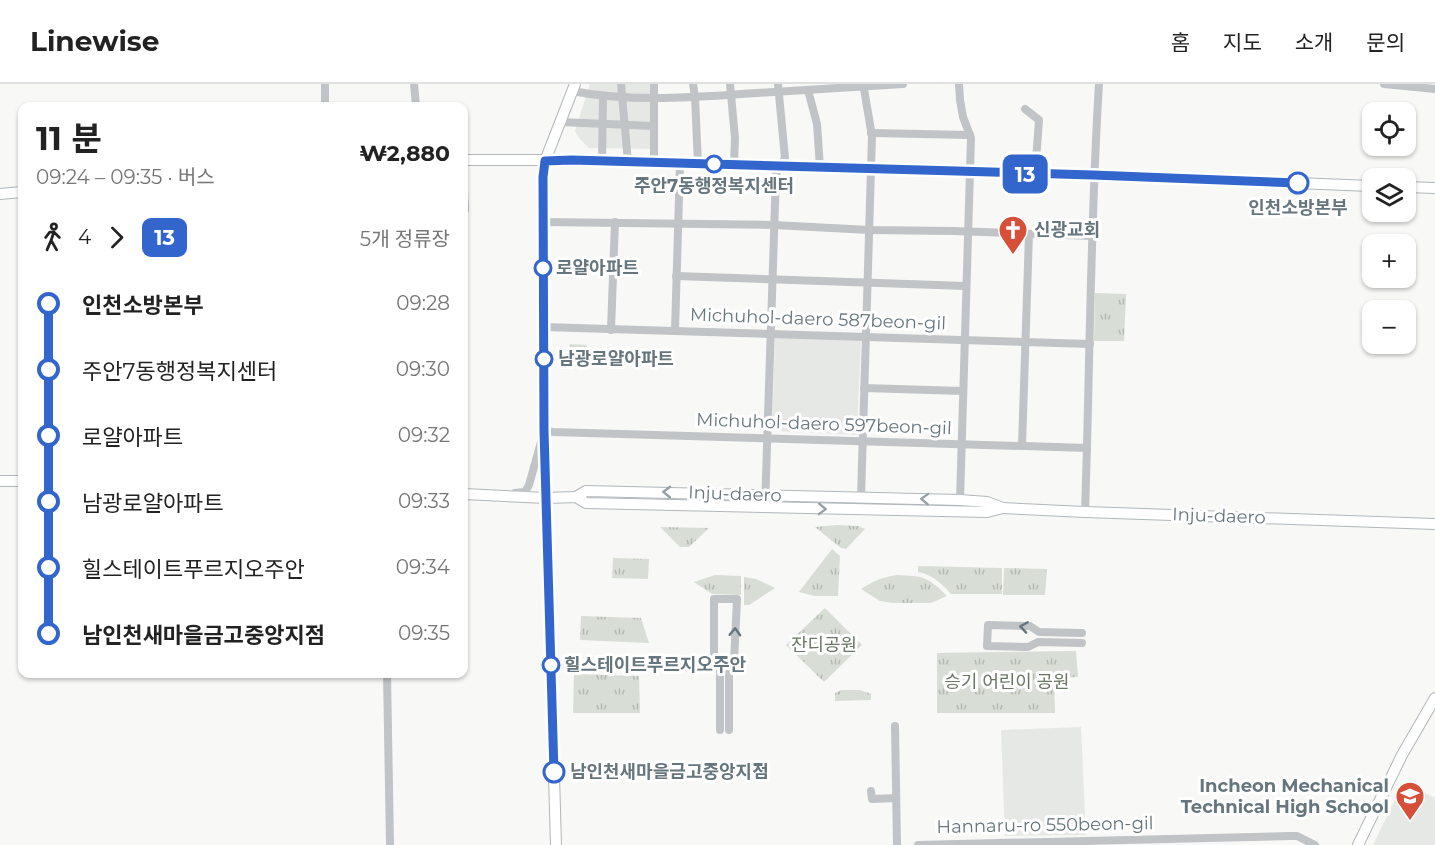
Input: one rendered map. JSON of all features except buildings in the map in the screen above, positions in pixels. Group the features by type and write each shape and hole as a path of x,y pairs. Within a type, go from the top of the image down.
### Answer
{"main road":[{"path":"556,845 544,431 543,177 545,161 574,88"},
{"path":"468,160 734,165 783,162 820,168 1093,175 1362,186"},
{"path":"1416,187 1435,188"},
{"path":"0,194 18,192"},
{"path":"0,481 18,481"},
{"name":"Inju-daero","path":"468,494 546,498 576,497 586,491 960,500 987,502 1003,508"},
{"name":"Inju-daero","path":"576,497 586,503 947,512 987,512 1003,508 1435,524"},
{"path":"1358,845 1402,755 1435,698"}],"street":[{"path":"325,84 325,102"},
{"path":"414,84 416,102"},
{"path":"621,84 628,162"},
{"path":"654,84 654,162"},
{"path":"693,84 698,164"},
{"path":"730,84 735,138 734,165"},
{"path":"574,88 585,94 653,99 731,95 778,88 903,84"},
{"path":"959,84 963,117 970,135 960,500"},
{"path":"1085,512 1093,175 1099,84"},
{"path":"1384,84 1435,89"},
{"path":"861,498 872,136 865,86"},
{"path":"765,507 776,174 783,162 778,88"},
{"path":"812,88 819,139 820,168"},
{"path":"602,161 603,96"},
{"path":"1025,109 1039,120 1035,174"},
{"path":"561,122 653,126"},
{"path":"871,132 970,135"},
{"path":"675,331 680,163"},
{"path":"543,222 774,225 1093,237"},
{"path":"611,330 615,222"},
{"path":"1022,446 1029,234"},
{"path":"676,276 966,286"},
{"name":"Michuhol-daero 587beon-gil","path":"544,327 1090,344"},
{"path":"864,388 963,391"},
{"path":"502,495 525,492 544,431"},
{"name":"Michuhol-daero 597beon-gil","path":"544,431 1087,448"},
{"path":"714,599 736,599 734,662 729,667 725,730 720,667 714,662 714,599"},
{"path":"1082,633 1039,632 1030,626 988,625 987,646 1028,647 1038,642 1082,643"},
{"path":"387,678 390,845"},
{"path":"895,726 897,845"},
{"path":"871,791 872,799 896,798"},
{"name":"Hannaru-ro 550beon-gil","path":"918,845 1292,836 1297,836 1315,845"}],"shaded area":[{"path":"590,84 654,84 652,149 589,148 579,138 575,131"},
{"path":"775,337 861,339 857,435 772,431"},
{"path":"1081,727 1086,835 1005,836 1001,730"},
{"name":"Incheon Mechanical Technical High School","path":"1403,783 1435,798 1435,845 1373,845"}],"green space":[{"path":"1095,293 1126,294 1124,341 1094,341"},
{"path":"570,344 587,345 586,362 569,361"},
{"path":"858,526 865,529 846,549 841,548 815,527"},
{"path":"660,527 709,528 689,547 680,547"},
{"path":"832,549 840,556 838,596 815,596 799,592"},
{"path":"613,558 649,559 648,579 612,578"},
{"path":"918,566 1002,568 1002,594 951,594 936,580 918,572"},
{"path":"1004,568 1047,569 1045,595 1003,595"},
{"path":"715,575 741,576 741,595 712,594 694,582"},
{"path":"897,575 925,579 947,596 931,603 893,603 880,601 861,589 878,580"},
{"path":"744,577 756,579 775,588 749,605 744,605"},
{"name":"잔디공원","path":"825,608 862,645 824,682 786,645"},
{"path":"581,616 641,618 649,643 580,640"},
{"name":"승기 어린이 공원","path":"1076,651 1078,677 1054,678 1055,713 937,713 937,653"},
{"path":"574,674 639,676 640,713 573,713"},
{"path":"842,690 860,690 871,694 871,700 835,701 835,693"}],"bus line":[{"name":"13","path":"554,772 544,431 543,177 545,161 764,165 1298,183"}],"place":[{"name":"주안7동행정복지센터","path":"714,164"},
{"name":"인천소방본부","path":"1298,183"},
{"name":"신광교회","path":"1013,256"},
{"name":"로얄아파트","path":"543,268"},
{"name":"남광로얄아파트","path":"544,359"},
{"name":"힐스테이트푸르지오주안","path":"551,665"},
{"name":"남인천새마을금고중앙지점","path":"554,772"},
{"name":"Incheon Mechanical Technical High School","path":"1410,822"}]}
